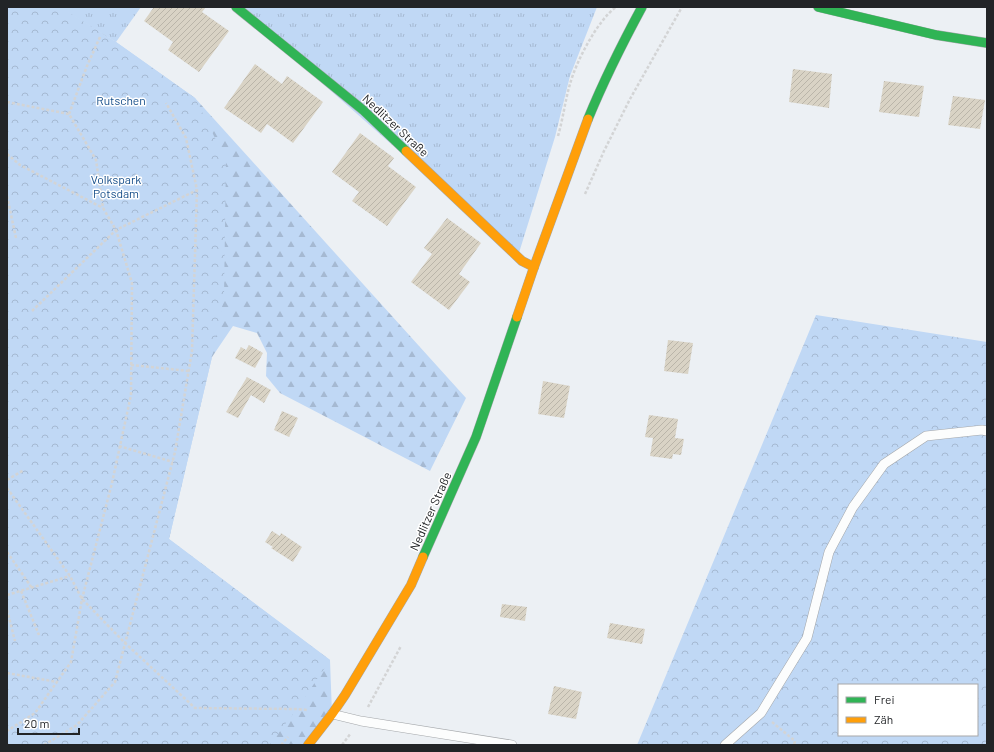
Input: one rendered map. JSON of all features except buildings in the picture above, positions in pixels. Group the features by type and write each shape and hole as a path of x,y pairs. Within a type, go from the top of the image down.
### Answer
{"main road":[{"name":"Nedlitzer Straße","path":"236,7 363,110 522,260 534,267"},
{"name":"Nedlitzer Straße","path":"308,745 345,695 411,585 476,437 534,267 588,120 618,52 642,7"},
{"path":"818,7 936,35 987,43"}],"lane":[{"path":"725,745 761,713 807,638 829,552 853,507 884,464 926,436 982,430 987,431"},
{"path":"332,714 361,721 512,745"}],"path":[{"path":"558,136 570,84 582,53 594,34 612,10 616,7"},
{"path":"7,731 35,713 71,662 82,599 112,483 131,395 132,283 116,230 103,208 96,160 70,114 87,66 100,37"},
{"path":"7,102 70,114"},
{"path":"44,745 77,725 115,682 173,462 192,351 197,190 186,138 166,103"},
{"path":"7,154 20,165 103,208"},
{"path":"32,311 116,230 197,190"},
{"path":"7,196 16,238"},
{"path":"131,365 189,372"},
{"path":"120,446 173,462"},
{"path":"7,480 24,470"},
{"path":"7,488 70,576 82,599 125,643 195,708 310,710 305,716"},
{"path":"7,552 32,588"},
{"path":"7,595 70,576"},
{"path":"21,591 39,635"},
{"path":"7,610 16,641"},
{"path":"7,673 57,682"},
{"path":"761,713 795,741 794,745"},
{"path":"281,745 291,733"}],"green space":[{"name":"Volkspark Potsdam","path":"7,7 60,7 116,42 195,98 466,398 430,471 280,393 266,376 267,353 257,333 233,326 212,357 169,539 330,660 332,714 308,745 7,745"},
{"name":"Volkspark Potsdam","path":"7,7 60,7 116,42 195,98 226,160 224,297 212,357 169,539 330,660 297,709 269,745 7,745"},
{"path":"59,7 141,7 116,42"},
{"path":"236,7 597,7 570,76 555,137 518,256"},
{"path":"816,315 987,342 987,745 637,745"}],"traffic: fast":[{"path":"236,7 363,110 406,151"},
{"path":"588,119 600,90 642,7"},
{"path":"818,7 936,35 987,43"},
{"path":"423,557 476,437 517,317"}],"traffic: slow":[{"path":"517,317 588,119"},
{"path":"406,151 522,261 534,267"},
{"path":"308,745 345,695 411,585 423,557"}],"park label":[{"name":"Rutschen","path":"121,100"}]}
